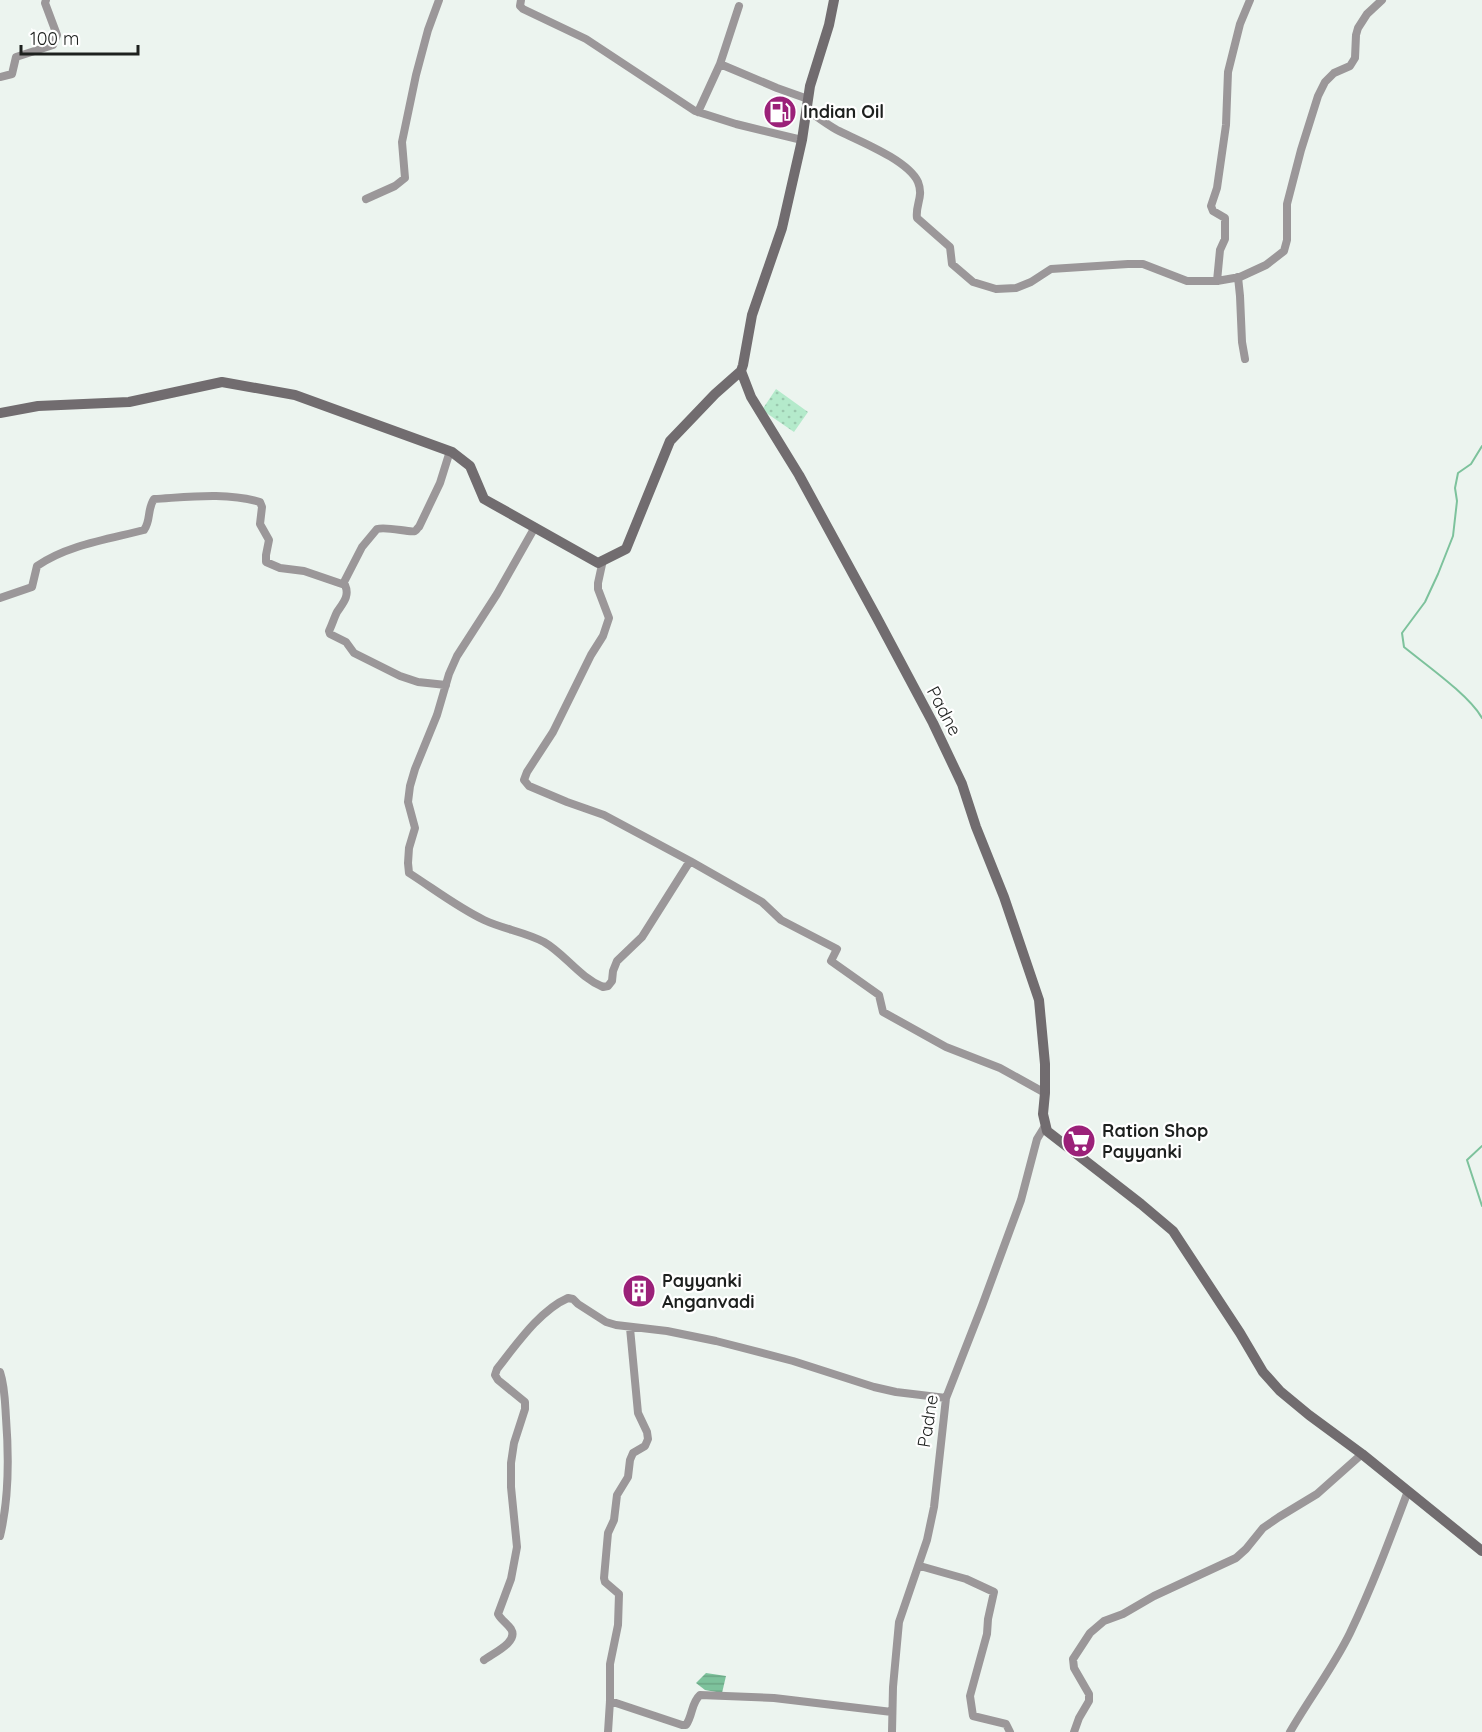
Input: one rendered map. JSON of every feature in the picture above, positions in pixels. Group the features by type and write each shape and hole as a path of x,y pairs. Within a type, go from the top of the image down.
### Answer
{"main road":[{"path":"0,413 38,406 129,402 222,382 295,395 450,451 470,466 484,499 598,562 626,549 670,441 715,394 741,371 752,315 782,228 814,73 834,0"},
{"name":"Padne","path":"741,371 751,398 799,475 933,723 962,784 1039,1000 1046,1064 1043,1114 1045,1126"},
{"path":"1045,1126 1054,1138 1142,1204 1173,1231 1263,1372 1291,1401 1362,1454 1482,1551"}],"street":[{"path":"0,77 12,74 16,57 53,45 57,35 45,3 46,0"},
{"path":"366,199 394,186 405,178 402,142 428,30 439,0"},
{"path":"521,0 520,6 523,9 586,39 698,112 802,140"},
{"path":"1218,281 1220,249 1225,239 1226,226 1225,218 1213,211 1211,206 1226,124 1228,72 1240,24 1250,0"},
{"path":"720,64 777,88 807,104 834,128 897,161 910,171 918,183 920,193 915,210 916,218 950,247 952,264 973,282 996,289 1016,288 1031,282 1051,269 1128,264 1143,264 1187,281 1218,281 1238,277 1266,265 1284,251 1287,240 1287,204 1318,96 1325,82 1335,73 1350,66 1355,58 1358,28 1382,0"},
{"path":"698,112 720,64 740,6"},
{"path":"1238,277 1245,359"},
{"path":"344,584 362,547 377,528 415,531 419,527 440,483 450,451"},
{"path":"0,598 32,587 37,566 46,560 95,541 144,530 148,522 150,505 154,499 219,495 260,502 262,507 260,524 269,540 266,562 344,584 347,597 336,614 329,631 330,634 346,642 354,653 400,676 418,682 446,686"},
{"path":"535,527 457,656 438,715 415,769 408,802 415,828 408,863 409,873 456,906 505,928 547,943 575,969 603,987 608,986 612,981 617,961 642,937 690,861"},
{"path":"603,560 598,590 609,618 603,636 591,655 553,732 524,780 529,786 604,815 762,903 782,920 837,949 831,961 879,995 884,1012 946,1047 1000,1068 1046,1093"},
{"name":"Padne","path":"892,1732 895,1653 899,1622 920,1566 934,1507 946,1398 1021,1200 1037,1139 1045,1126"},
{"path":"484,1660 510,1642 513,1636 512,1630 498,1614 511,1579 517,1547 511,1463 514,1443 525,1409 525,1402 498,1380 495,1375 496,1369 538,1320 554,1306 568,1298 573,1299 606,1322 630,1328 667,1331 716,1341 793,1361 874,1387 946,1398"},
{"path":"608,1732 610,1664 618,1625 619,1594 605,1582 604,1578 608,1533 614,1520 617,1496 628,1477 630,1460 633,1453 645,1446 648,1439 638,1413 630,1328"},
{"path":"0,1372 4,1384 7,1431 5,1507 0,1536"},
{"path":"1074,1732 1089,1701 1089,1694 1074,1668 1073,1659 1090,1633 1104,1621 1123,1614 1154,1596 1236,1558 1263,1528 1317,1494 1362,1454"},
{"path":"1290,1732 1349,1634 1408,1491"},
{"path":"920,1566 966,1579 994,1592 983,1653 970,1696 973,1716 1006,1724 1010,1732"},
{"path":"610,1701 682,1725 686,1725 694,1702 700,1695 774,1698 892,1712"}],"shaded area":[{"path":"776,389 808,412 794,432 762,410"},
{"path":"706,1673 726,1676 722,1693 705,1690 696,1683"}],"waterway":[{"path":"1482,446 1471,464 1458,473 1455,488 1457,501 1453,536 1425,602 1402,633 1404,647 1457,690 1482,718"},
{"path":"1482,1146 1467,1160 1482,1206"}],"place":[{"name":"Indian Oil","path":"780,112"},
{"name":"Ration Shop Payyanki","path":"1079,1141"},
{"name":"Payyanki Anganvadi","path":"639,1291"}]}
